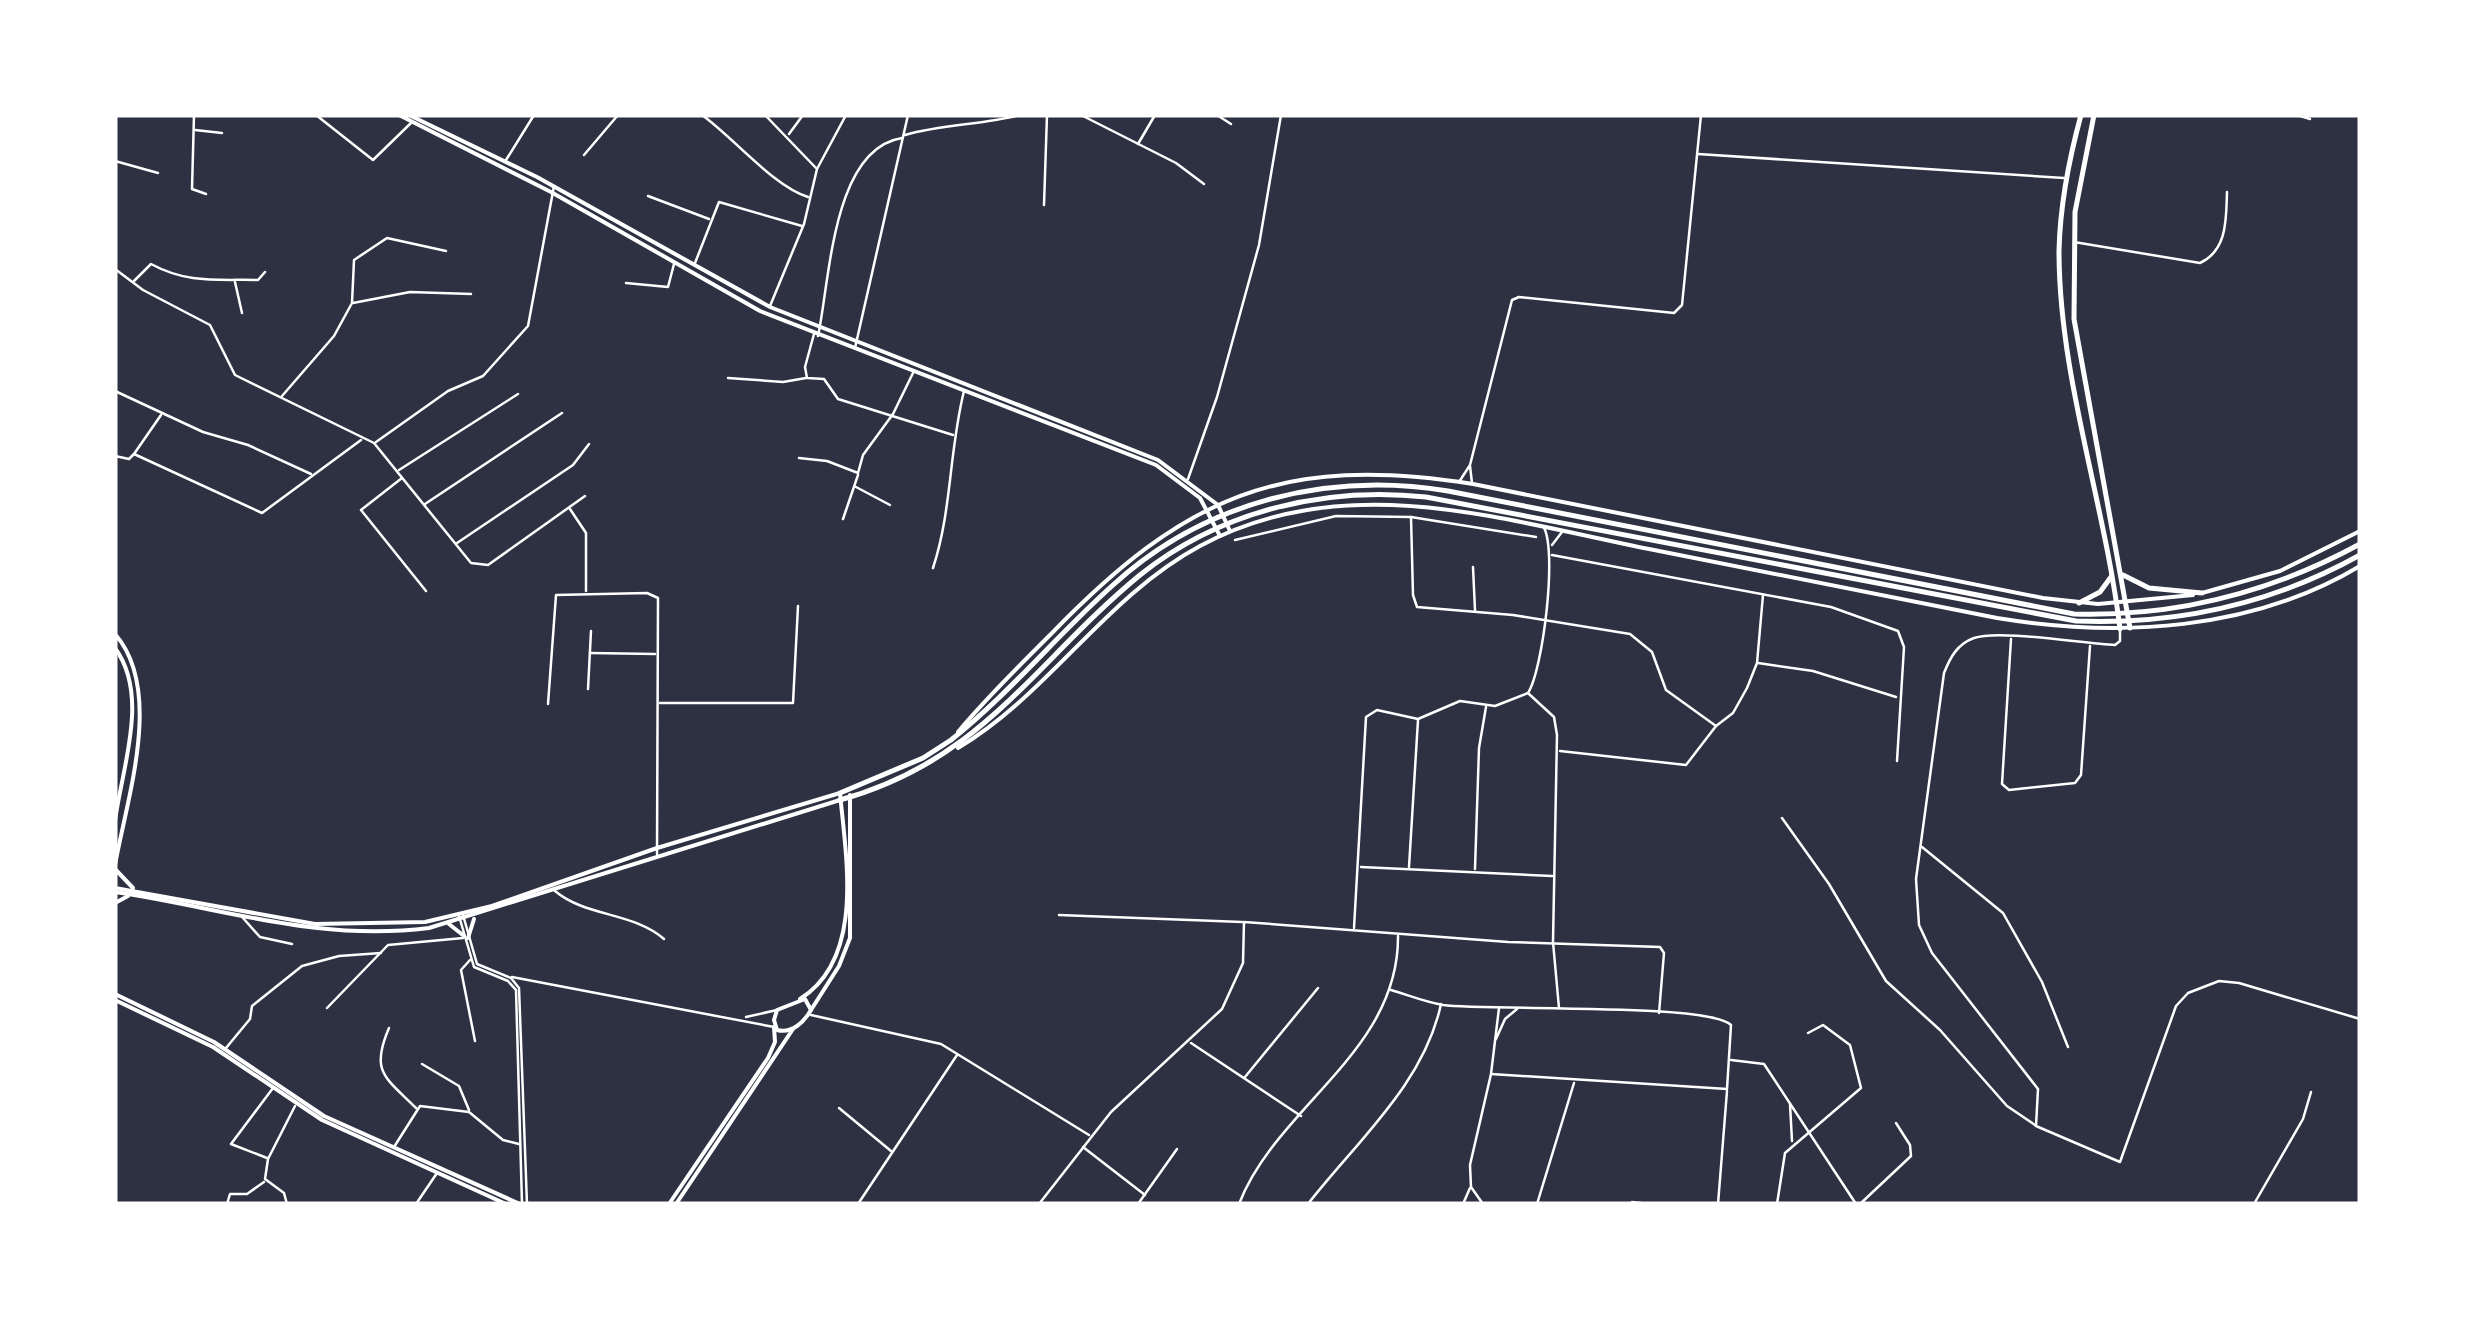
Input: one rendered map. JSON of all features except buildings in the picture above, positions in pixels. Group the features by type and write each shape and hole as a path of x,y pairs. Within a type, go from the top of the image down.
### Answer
{"highway":[{"path":"2080,115 2066,178 2060,259 2063,323 2113,575 2120,629"},
{"path":"2094,115 2078,180 2072,242 2074,319 2130,628"},
{"path":"2060,259 2072,258"},
{"path":"850,794 952,740 1114,584 1158,549 1218,516 1286,495 1342,486 1426,488 1760,552 2001,605 2074,614 2144,613 2247,594 2306,572 2360,544"},
{"path":"840,797 928,767 958,748 1122,592 1165,557 1223,525 1288,504 1343,496 1402,494 1440,499 2100,622 2167,618 2249,602 2311,580 2360,555"},
{"path":"1760,552 1761,543"},
{"path":"1756,570 1758,561"},
{"path":"2123,574 2149,588 2202,593"},
{"path":"2079,602 2100,592 2113,575"}],"main road":[{"path":"399,115 553,189 817,334 856,342 1128,446 1188,478 1218,504 1230,532"},
{"path":"410,115 522,168 674,264 817,334 1156,465 1208,508 1220,536"},
{"path":"952,740 1098,585 1133,554 1208,508 1274,485 1318,476 1406,475 1472,484 2079,602 2117,603 2202,593 2280,571 2360,531"},
{"path":"958,748 1001,722 1140,586 1220,536 1310,508 1381,502 1454,509 2054,628 2120,629 2207,622 2251,612 2307,592 2360,566"},
{"path":"115,634 136,669 140,713 115,867 137,893 243,918 342,933 449,924 657,851 840,797 845,859 842,946 822,984 777,1010 775,1042 768,1058 673,1204"},
{"path":"115,648 126,666 132,696 115,821"},
{"path":"673,1204 840,965 850,938 850,794"},
{"path":"115,890 338,926 403,925 476,917 657,851"},
{"path":"115,903 137,893"},
{"path":"449,924 465,937 476,917"},
{"path":"115,997 225,1049 311,1109 523,1204"},
{"path":"115,997 213,1046 296,1105 506,1204"},
{"path":"800,999 809,1002 810,1012"},
{"path":"774,1027 784,1032 794,1029"}],"street":[{"path":"194,115 192,189 206,194"},
{"path":"316,115 373,160 411,123"},
{"path":"506,161 514,141 534,115"},
{"path":"584,155 618,115"},
{"path":"702,115 744,146 760,166 796,194 810,198"},
{"path":"765,115 816,169"},
{"path":"787,136 803,115"},
{"path":"770,308 804,226 816,169 846,115"},
{"path":"854,349 908,115"},
{"path":"974,115 976,122"},
{"path":"807,378 804,367 817,334 850,183 882,144 1020,115"},
{"path":"1044,205 1046,115"},
{"path":"1081,115 1092,117 1176,163 1204,184"},
{"path":"1138,145 1155,115"},
{"path":"1217,115 1231,124"},
{"path":"1188,478 1213,409 1259,245 1281,115"},
{"path":"1459,482 1470,464 1512,300 1519,297 1674,313 1682,305 1702,115"},
{"path":"2297,115 2310,119"},
{"path":"194,130 222,133"},
{"path":"1698,154 2066,178"},
{"path":"115,162 158,173"},
{"path":"374,443 448,391 483,376 528,326 553,189"},
{"path":"2072,242 2200,263 2208,259 2223,236 2227,192"},
{"path":"648,196 710,220"},
{"path":"694,266 710,220 721,202 804,226"},
{"path":"282,396 334,336 352,303 354,260 387,238 446,251"},
{"path":"133,282 151,264 184,280 258,280 265,272"},
{"path":"626,283 668,287 674,264"},
{"path":"115,270 210,324 235,376 374,443 471,564 482,567 585,496"},
{"path":"234,280 242,313"},
{"path":"352,303 410,292 470,294"},
{"path":"843,519 863,455 893,414 914,371"},
{"path":"728,378 824,380 838,398 893,414 925,430 953,436"},
{"path":"933,568 948,519 953,436 964,390"},
{"path":"115,391 162,414 314,474"},
{"path":"397,471 518,394"},
{"path":"424,505 562,413"},
{"path":"115,456 130,459 162,414"},
{"path":"134,454 262,513 363,439"},
{"path":"456,544 573,465 590,444"},
{"path":"800,458 828,461 858,474"},
{"path":"1470,464 1472,484"},
{"path":"403,478 362,510 426,591"},
{"path":"855,486 890,506"},
{"path":"568,506 586,533 586,592"},
{"path":"1235,540 1336,516 1412,517 1536,537"},
{"path":"1412,517 1414,603 1424,610 1544,619 1630,634 1652,652 1666,690 1716,726"},
{"path":"1354,929 1366,717 1377,710 1418,719 1460,701 1504,704 1528,693 1538,670 1551,546 1543,526"},
{"path":"1551,546 1564,530"},
{"path":"1550,554 1831,607 1898,631 1904,647 1897,761"},
{"path":"1473,567 1474,612"},
{"path":"548,704 556,595 586,592 647,594 658,598 657,851"},
{"path":"1557,751 1680,767 1693,758 1716,726 1741,701 1757,662 1763,594"},
{"path":"659,703 793,703 798,606"},
{"path":"2036,1126 2038,1090 1923,936 1914,903 1949,659 1975,638 2074,639 2115,645 2120,641 2120,629"},
{"path":"588,690 591,631"},
{"path":"2011,638 2002,784 2009,790 2074,783 2081,775 2090,644"},
{"path":"590,653 657,654"},
{"path":"1757,662 1814,671 1898,698"},
{"path":"1528,693 1554,717 1557,751 1553,942 1559,1008"},
{"path":"1475,870 1478,748 1487,705"},
{"path":"1409,868 1418,719"},
{"path":"1782,818 1829,884 1886,982 1940,1030 2006,1106 2036,1126 2120,1162 2176,1006 2204,985 2239,982 2360,1019"},
{"path":"1920,846 2003,914 2042,982 2068,1047"},
{"path":"1359,867 1554,876"},
{"path":"556,891 568,899 645,925 664,940"},
{"path":"1059,915 1660,947 1664,953 1659,1013"},
{"path":"243,918 260,936 292,944"},
{"path":"461,918 471,959 481,973 508,981 516,990 524,1145"},
{"path":"1039,1204 1090,1136 1222,1009 1244,956 1244,922"},
{"path":"1239,1204 1261,1165 1350,1059 1391,990 1398,963 1398,934"},
{"path":"327,1008 388,945 465,937"},
{"path":"465,937 477,964 506,976 588,994 744,1018 774,1027"},
{"path":"225,1049 250,1019 252,1006 302,966 340,956 381,953"},
{"path":"471,959 461,970 475,1041"},
{"path":"506,976 516,983 520,998 523,1204"},
{"path":"1244,1078 1318,988"},
{"path":"1391,990 1441,1004 1659,1013 1726,1020 1731,1026 1730,1060 1718,1204"},
{"path":"1308,1204 1409,1080 1426,1052 1441,1004"},
{"path":"1463,1204 1471,1187 1470,1165 1491,1074 1499,1008"},
{"path":"1494,1044 1505,1020 1517,1009"},
{"path":"744,1018 777,1010"},
{"path":"810,1012 930,1039 1090,1136"},
{"path":"1777,1204 1785,1153 1792,1143 1861,1088 1850,1045 1823,1025 1808,1034"},
{"path":"389,1028 378,1054 382,1074 416,1109 469,1112 503,1140 524,1145"},
{"path":"1189,1042 1302,1117"},
{"path":"858,1204 958,1053"},
{"path":"1730,1060 1764,1064 1858,1204 1911,1156 1910,1146 1896,1123"},
{"path":"422,1064 458,1086 469,1102 469,1112"},
{"path":"1491,1074 1727,1088"},
{"path":"1536,1204 1574,1081"},
{"path":"268,1159 231,1144 273,1088"},
{"path":"2254,1204 2303,1118 2311,1092"},
{"path":"1790,1103 1792,1143"},
{"path":"227,1204 230,1194 247,1194 266,1180 268,1159 296,1105"},
{"path":"840,1108 892,1152"},
{"path":"394,1147 416,1109"},
{"path":"1082,1146 1145,1195"},
{"path":"1138,1204 1177,1148"},
{"path":"416,1204 438,1172"},
{"path":"266,1180 284,1193 287,1204"},
{"path":"1471,1187 1483,1204"},
{"path":"1632,1202 1649,1204"}]}
